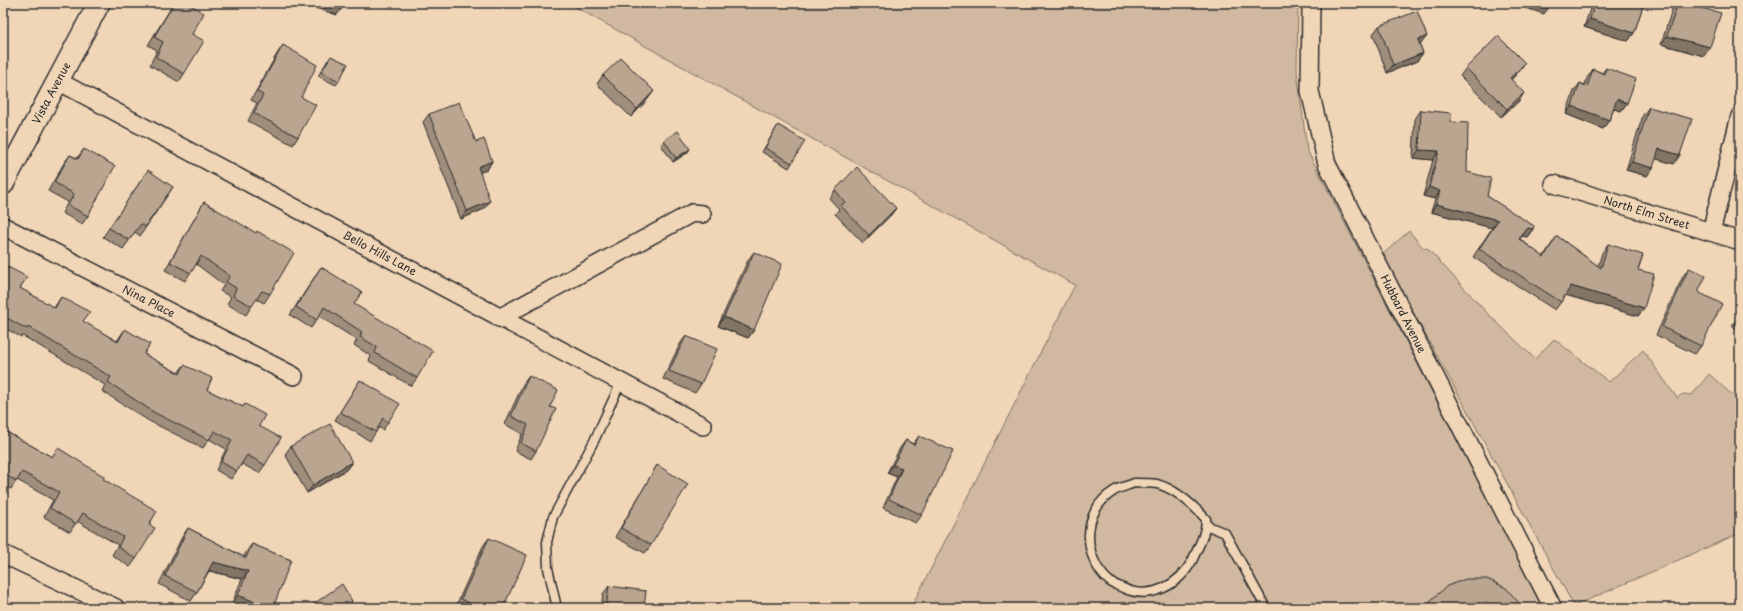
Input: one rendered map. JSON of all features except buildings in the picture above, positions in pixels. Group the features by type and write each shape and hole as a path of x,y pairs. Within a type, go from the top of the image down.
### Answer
{"street":[{"name":"Vista Avenue","path":"3,184 99,3"},
{"name":"Hubbard Avenue","path":"1311,3 1310,91 1327,164 1553,608"},
{"name":"Bello Hills Lane","path":"58,81 703,426"},
{"path":"1711,232 1740,116"},
{"name":"North Elm Street","path":"1554,184 1740,241"},
{"path":"499,318 692,213 702,214"},
{"name":"Nina Place","path":"3,226 294,376"},
{"path":"3,554 116,608"}],"lane":[{"path":"557,608 548,562 547,542 553,517 594,441 621,382"},
{"path":"1134,483 1156,484 1165,487 1194,506 1206,519 1206,525 1206,531 1187,570 1172,585 1151,592 1130,591 1110,582 1096,566 1088,546 1088,528 1098,506 1114,491 1134,483"},
{"path":"1206,525 1225,534 1266,608"}],"shaded area":[{"path":"568,3 1298,3 1297,71 1307,150 1544,608 911,608 1075,285"},
{"path":"1409,231 1424,249 1427,248 1489,315 1535,359 1554,339 1609,382 1643,350 1677,398 1683,394 1692,395 1709,374 1740,402 1740,533 1574,606 1382,255"}]}
